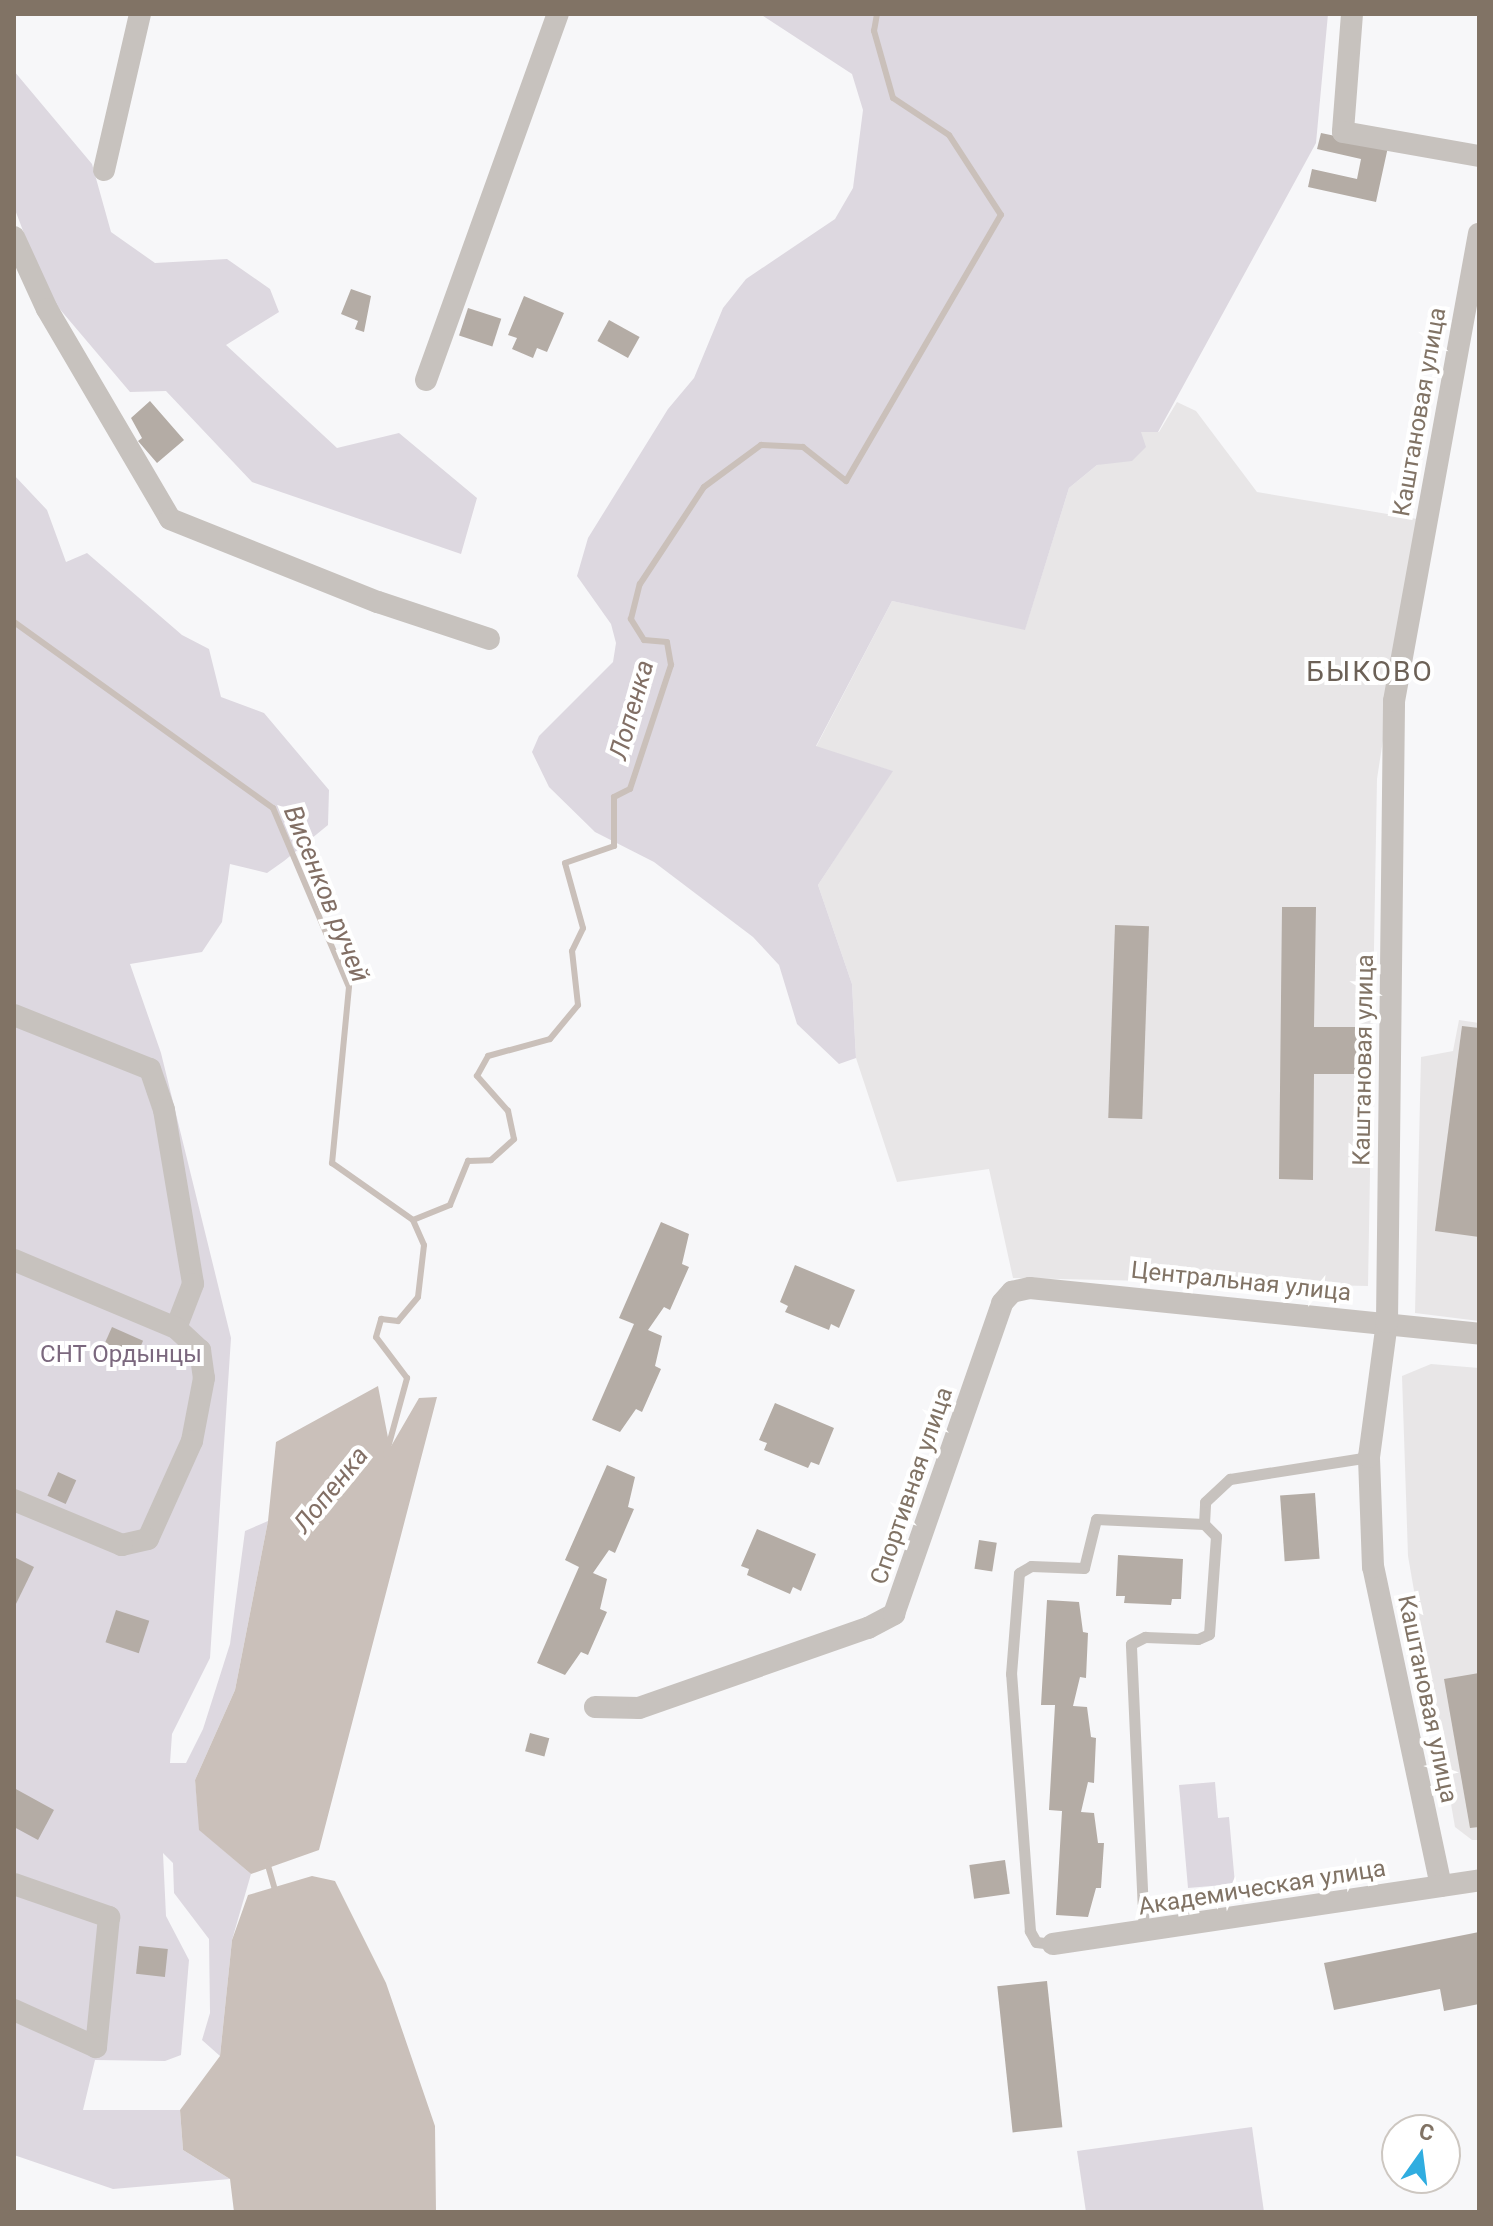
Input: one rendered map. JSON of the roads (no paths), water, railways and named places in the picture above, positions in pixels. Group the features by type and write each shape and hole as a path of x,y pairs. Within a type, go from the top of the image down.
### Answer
{"street":[{"path":"104,170 140,14"},
{"path":"426,380 558,14"},
{"path":"1352,14 1343,132 1479,156"},
{"name":"Каштановая улица","path":"1441,1886 1373,1567 1369,1457 1387,1322 1394,701 1479,234"},
{"path":"14,237 47,309 170,519 378,602 489,639"},
{"path":"14,1015 150,1069 164,1110 193,1284 176,1328"},
{"path":"14,1260 176,1328 200,1350 204,1378 192,1441 148,1539 122,1545 14,1500"},
{"name":"Центральная улица","path":"1002,1303 1012,1292 1030,1288 1387,1322 1479,1334"},
{"name":"Спортивная улица","path":"595,1707 639,1708 894,1614 1002,1303"},
{"name":"Академическая улица","path":"1053,1944 1145,1933 1479,1880"},
{"path":"14,1884 109,1917 96,2047 14,2010"}],"lane":[{"path":"1204,1524 1205,1502 1230,1479 1369,1457"},
{"path":"1053,1944 1036,1942 1030,1931 1011,1674 1019,1573 1031,1566 1084,1568 1096,1519 1204,1524 1216,1536 1209,1634 1198,1639 1145,1637 1131,1644 1145,1933"}],"water":[{"path":"378,1386 390,1448 419,1398 437,1397 319,1850 251,1874 199,1830 195,1780 235,1690 268,1521 276,1442"},
{"path":"312,1876 335,1881 386,1983 435,2126 436,2212 234,2212 230,2179 183,2150 180,2110 220,2056 232,1940 248,1895"}],"waterway":[{"name":"Лопенка","path":"386,1455 407,1378 376,1337 381,1319 398,1321 418,1297 424,1245 413,1220 450,1205 468,1161 491,1160 514,1139 508,1111 477,1076 488,1056 550,1039 578,1005 572,951 583,928 565,863 614,846 614,797 630,789 671,665 667,642 644,640 631,619 640,584 704,487 761,445 803,447 846,481 1001,215 949,135 893,98 874,31 877,14"},
{"name":"Висенков ручей","path":"14,622 273,808 349,987 332,1163 413,1220"},
{"name":"Лопенка","path":"267,1862 276,1894"}],"district":[{"name":"БЫКОВО","path":"1370,672"}],"park label":[{"name":"СНТ Ордынцы","path":"121,1355"}]}
